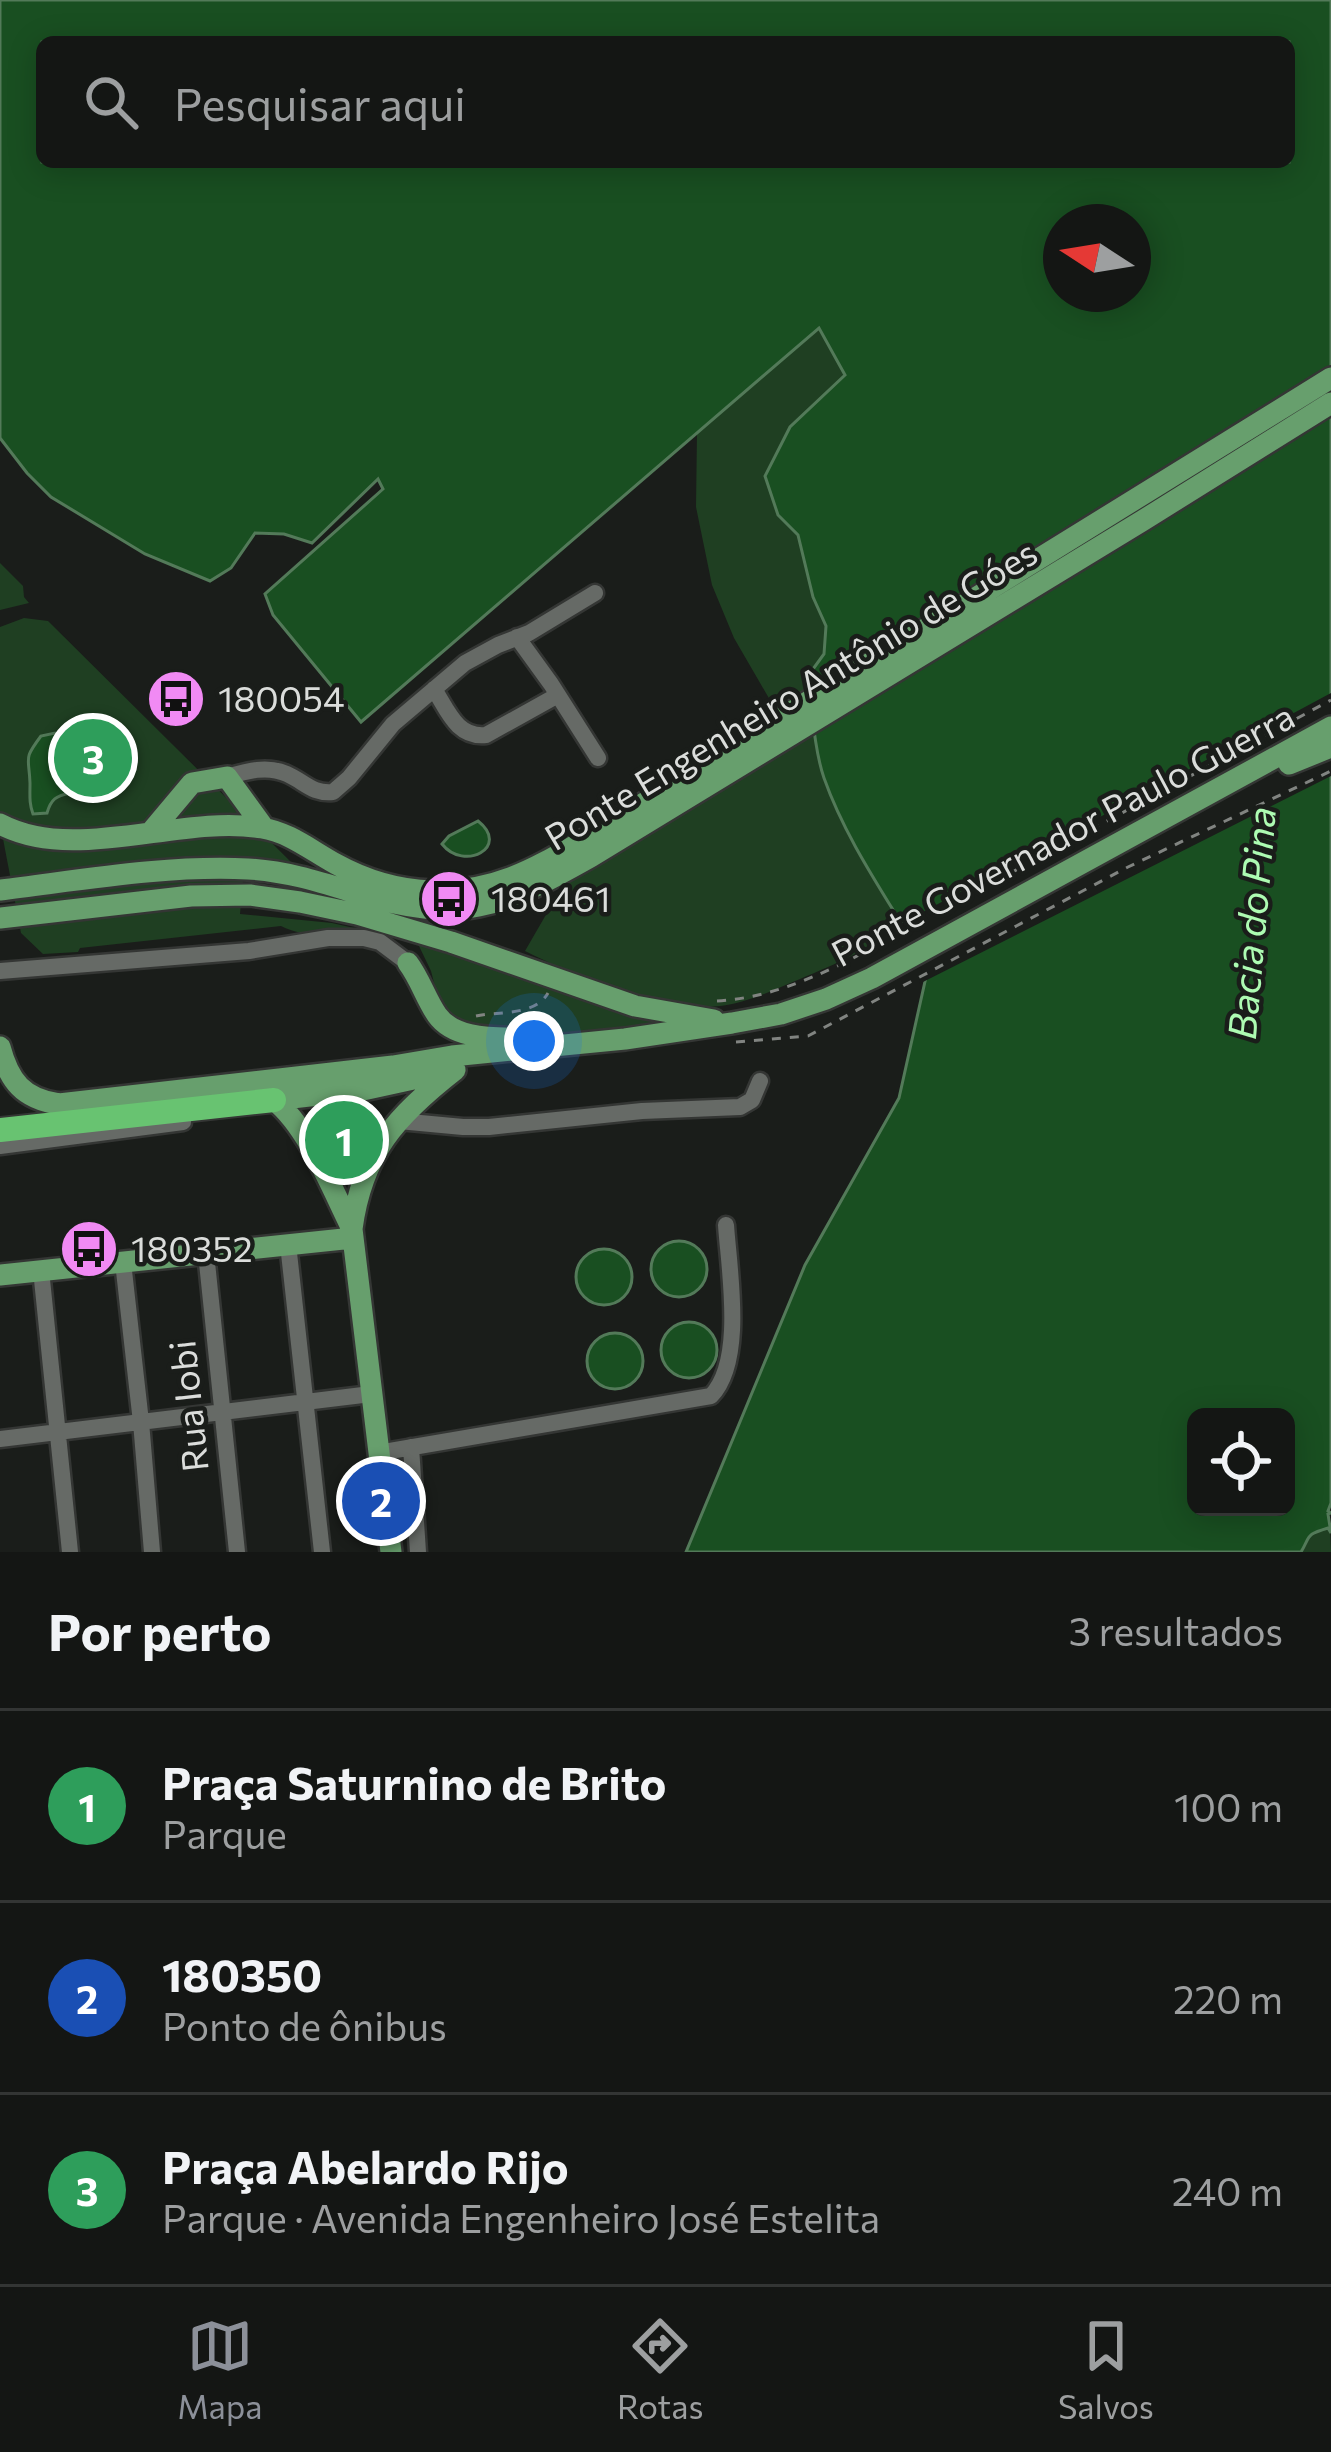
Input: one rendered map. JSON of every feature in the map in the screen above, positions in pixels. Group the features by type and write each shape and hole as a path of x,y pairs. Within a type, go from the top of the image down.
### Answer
{"highway":[{"path":"0,1130 236,1103 282,1106"}],"main road":[{"name":"Ponte Engenheiro Antônio de Góes","path":"0,890 180,869 249,869 287,873 416,907 464,909 499,903 592,856 752,746 1331,378"},
{"name":"Ponte Engenheiro Antônio de Góes","path":"371,880 434,891 482,888 523,875 1142,521 1331,403"},
{"name":"Ponte Governador Paulo Guerra","path":"587,1042 733,1023 826,999 872,979 1331,728"},
{"path":"1221,790 1331,747"},
{"path":"150,833 192,783 227,777 264,828"},
{"path":"0,824 16,833 52,840 213,827 264,828 371,880"},
{"path":"287,873 300,870 371,880"},
{"path":"0,918 191,896 250,895 357,914 635,1006 733,1023"},
{"path":"408,963 448,1028 475,1035 587,1042"},
{"path":"0,1047 5,1066 30,1097 59,1104 587,1042"},
{"path":"353,1233 282,1106 455,1070 495,1054"},
{"path":"391,1552 353,1233 356,1202 369,1162 399,1121 455,1070"},
{"path":"0,1275 353,1233"}],"street":[{"path":"227,777 257,768 285,772 316,792 333,792 393,724 465,663 595,593"},
{"path":"517,638 598,758"},
{"path":"434,689 465,733 474,736 486,735 558,695"},
{"path":"0,970 249,951 328,938 380,942 408,963"},
{"path":"399,1121 489,1127 643,1111 740,1107 752,1100 760,1081"},
{"path":"0,1147 282,1106"},
{"path":"378,1453 711,1396 720,1384 730,1351 726,1225"},
{"path":"288,1244 322,1552"},
{"name":"Rua Iobi","path":"206,1253 237,1552"},
{"path":"123,1262 152,1552"},
{"path":"41,1270 70,1552"},
{"path":"0,1439 371,1394"},
{"path":"411,1448 418,1552"}],"path":[{"path":"715,1001 754,998 810,979 1331,700"},
{"path":"825,1026 1094,884 1331,771"}],"shaded area":[{"path":"820,328 846,375 928,968 895,911 899,926 875,943 751,999 694,1007 619,993 525,951 562,887 795,743 734,638 712,585 696,507 697,433"},
{"path":"0,563 23,586 29,603 0,610"},
{"path":"24,618 48,621 296,867 244,867 240,914 367,931 312,934 281,926 43,954 21,933 0,823 0,627"},
{"path":"422,942 617,1012 680,1024 540,1040 443,1018 419,946"},
{"path":"360,1101 374,1107 380,1125 357,1171 334,1174 305,1117 314,1106"},
{"path":"1330,1529 1331,1552 1301,1552 1307,1535"}],"water":[{"name":"Bacia do Pina","path":"0,0 1331,0 1331,1533 1328,1528 1312,1534 1301,1552 686,1552 805,1265 899,1098 928,968 858,852 824,778 808,676 824,654 826,626 813,597 798,535 778,515 765,476 790,427 845,375 819,328 361,722 273,615 265,594 383,489 378,479 312,543 284,534 255,533 231,568 210,581 145,554 51,497 0,438"},
{"path":"55,733 78,752 80,774 70,793 55,799 47,813 33,814 29,754 41,736"},
{"path":"478,821 489,840 481,853 462,856 442,844 449,836"},
{"path":"679,1241 699,1249 707,1269 699,1289 679,1297 659,1289 651,1269 659,1249"},
{"path":"604,1249 623,1258 632,1277 623,1296 604,1305 585,1296 576,1277 585,1258"},
{"path":"689,1322 709,1330 717,1350 709,1370 689,1378 669,1370 661,1350 669,1330"},
{"path":"615,1333 635,1341 643,1361 635,1381 615,1389 595,1381 587,1361 595,1341"}],"pier":[{"path":"1331,693 1331,776 919,984 922,969 897,926"}],"place":[{"name":"180054","path":"176,699"},
{"name":"Praça Abelardo Rijo","path":"93,758"},
{"name":"180461","path":"449,899"},
{"name":"Praça Saturnino de Brito","path":"344,1140"},
{"name":"180352","path":"89,1249"},
{"name":"180350","path":"381,1501"}]}
